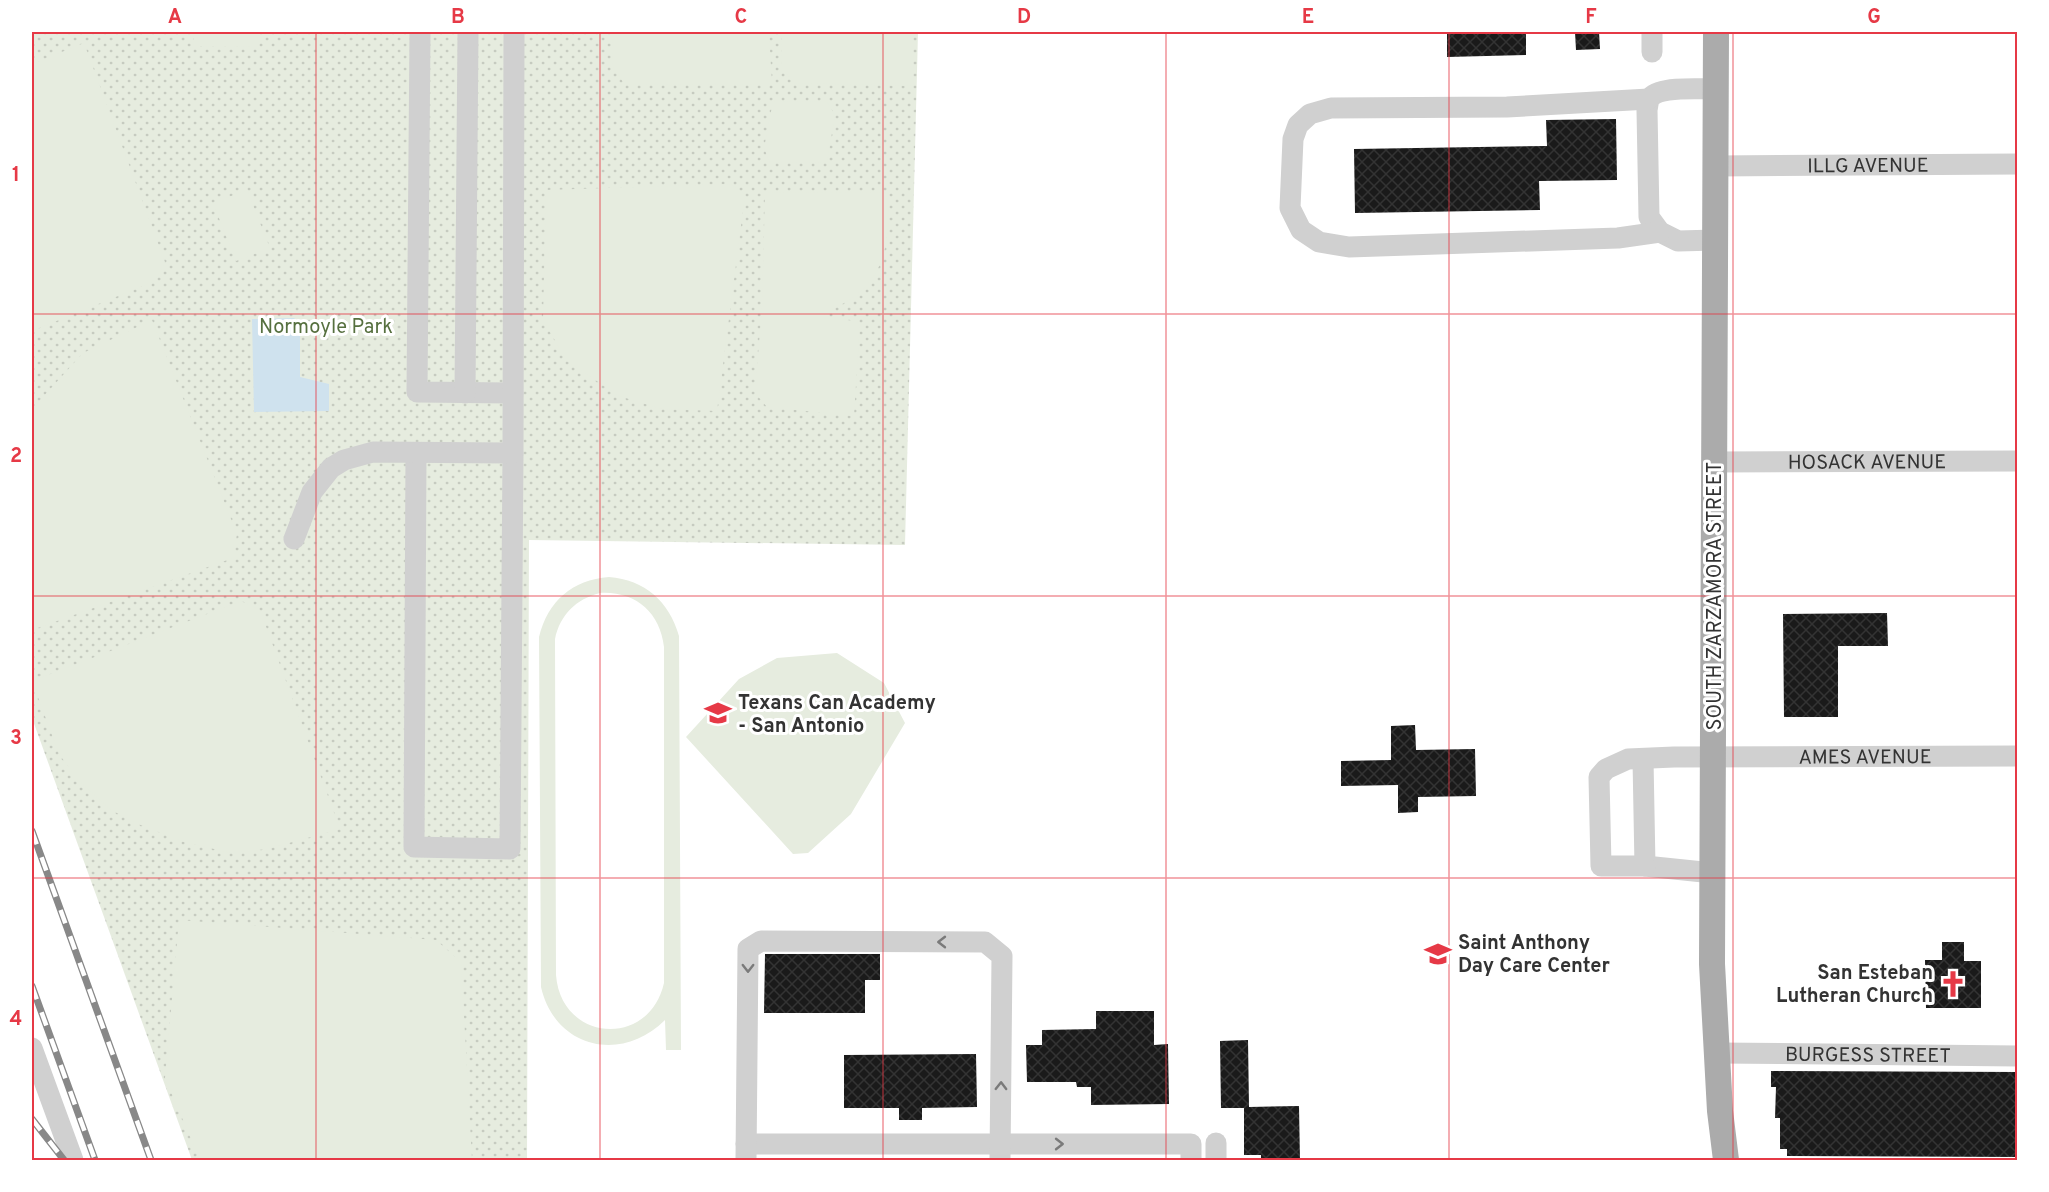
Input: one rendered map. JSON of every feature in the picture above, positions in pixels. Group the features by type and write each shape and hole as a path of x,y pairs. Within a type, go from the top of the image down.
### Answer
{"main road":[{"name":"SOUTH ZARZAMORA STREET","path":"1716,32 1713,964 1726,1161"}],"street":[{"path":"420,32 417,392 513,393"},
{"path":"465,393 468,32"},
{"path":"416,453 414,847 510,849 514,32"},
{"path":"1716,89 1678,89 1654,94 1649,99 1647,110 1649,217 1660,232 1678,241 1716,240"},
{"path":"1649,99 1507,106 1331,108 1310,114 1298,125 1293,139 1290,208 1301,230 1319,242 1348,247 1618,238 1660,232"},
{"name":"ILLG AVENUE","path":"1716,165 2018,164"},
{"path":"294,539 312,492 331,468 358,455 513,453"},
{"name":"HOSACK AVENUE","path":"1715,462 2018,461"},
{"name":"AMES AVENUE","path":"1645,866 1601,866 1599,777 1606,769 1628,759 1713,756 2018,756"},
{"path":"1643,759 1645,866 1713,873"},
{"path":"1000,1152 1002,956 985,942 761,941 748,949 746,1152 1000,1152 1191,1144 1191,1161"},
{"path":"32,1048 73,1161"},
{"name":"BURGESS STREET","path":"1718,1053 2018,1056"}],"green space":[{"name":"Normoyle Park","path":"32,32 918,32 905,545 529,540 527,1160 192,1160 32,718"},
{"path":"194,32 258,32 258,47 194,46"},
{"path":"612,32 769,32 772,84 625,85 613,67"},
{"path":"782,32 912,32 912,86 795,83 781,68"},
{"path":"84,43 165,262 155,281 32,331 32,64"},
{"path":"773,101 827,102 835,115 827,162 770,163 764,148"},
{"path":"731,184 745,195 717,411 662,409 619,396 567,361 543,320 546,190"},
{"path":"247,190 270,248 236,261 213,203"},
{"path":"765,192 889,193 885,249 875,275 855,296 822,316 860,322 854,416 767,407 755,393 762,306"},
{"path":"152,320 237,534 233,558 32,630 32,409 83,353"},
{"path":"609,577 622,579 654,594 669,612 679,636 681,1050 666,1050 665,1020 648,1034 629,1042 610,1045 592,1043 575,1036 560,1024 549,1008 541,987 539,637 543,624 555,603 573,588 596,579","holes":["613,593 635,600 644,606 657,624 664,647 664,983 655,1004 642,1019 625,1027 606,1029 588,1024 573,1014 561,997 556,975 555,639 557,630 570,609 591,596"]},
{"path":"241,601 260,610 340,829 267,849 231,853 184,842 138,824 111,810 78,780 59,754 32,681"},
{"path":"837,653 884,683 905,723 851,814 808,853 793,854 686,737 739,679 777,658"},
{"path":"179,920 436,940 461,962 472,1160 200,1160 165,1078"}],"water":[{"path":"294,318 300,324 300,377 329,384 329,411 254,412 252,319"}],"building":[{"path":"1447,32 1526,32 1526,55 1447,57"},
{"path":"1575,32 1599,32 1600,49 1576,50"},
{"path":"1616,119 1617,180 1539,181 1540,210 1355,213 1354,149 1547,146 1546,120"},
{"path":"1887,613 1888,646 1838,646 1838,717 1784,717 1783,614"},
{"path":"1415,725 1416,750 1475,749 1476,796 1418,797 1418,812 1398,813 1398,785 1341,786 1341,761 1391,760 1391,726"},
{"name":"San Esteban Lutheran Church","path":"1942,942 1964,942 1964,961 1981,961 1981,1008 1926,1008 1925,960 1942,960"},
{"path":"765,954 880,954 880,980 865,980 865,1013 764,1013"},
{"path":"1096,1011 1154,1011 1154,1045 1168,1044 1169,1104 1091,1105 1091,1087 1077,1087 1076,1082 1027,1082 1026,1045 1042,1045 1042,1030 1096,1029"},
{"path":"1248,1040 1249,1107 1299,1106 1300,1161 1261,1161 1261,1155 1244,1155 1244,1108 1221,1108 1220,1041"},
{"path":"976,1054 977,1107 922,1108 922,1120 899,1120 899,1108 844,1108 844,1055"},
{"path":"1771,1071 2018,1072 2018,1157 1787,1156 1787,1149 1780,1149 1780,1118 1775,1118 1776,1087 1771,1087"}],"railway":[{"path":"32,831 151,1160"},
{"path":"32,986 95,1160"},
{"path":"32,1119 64,1160"}],"place":[{"name":"Texans Can Academy - San Antonio","path":"718,713"},
{"name":"Saint Anthony Day Care Center","path":"1438,954"},
{"name":"San Esteban Lutheran Church","path":"1953,984"}]}
